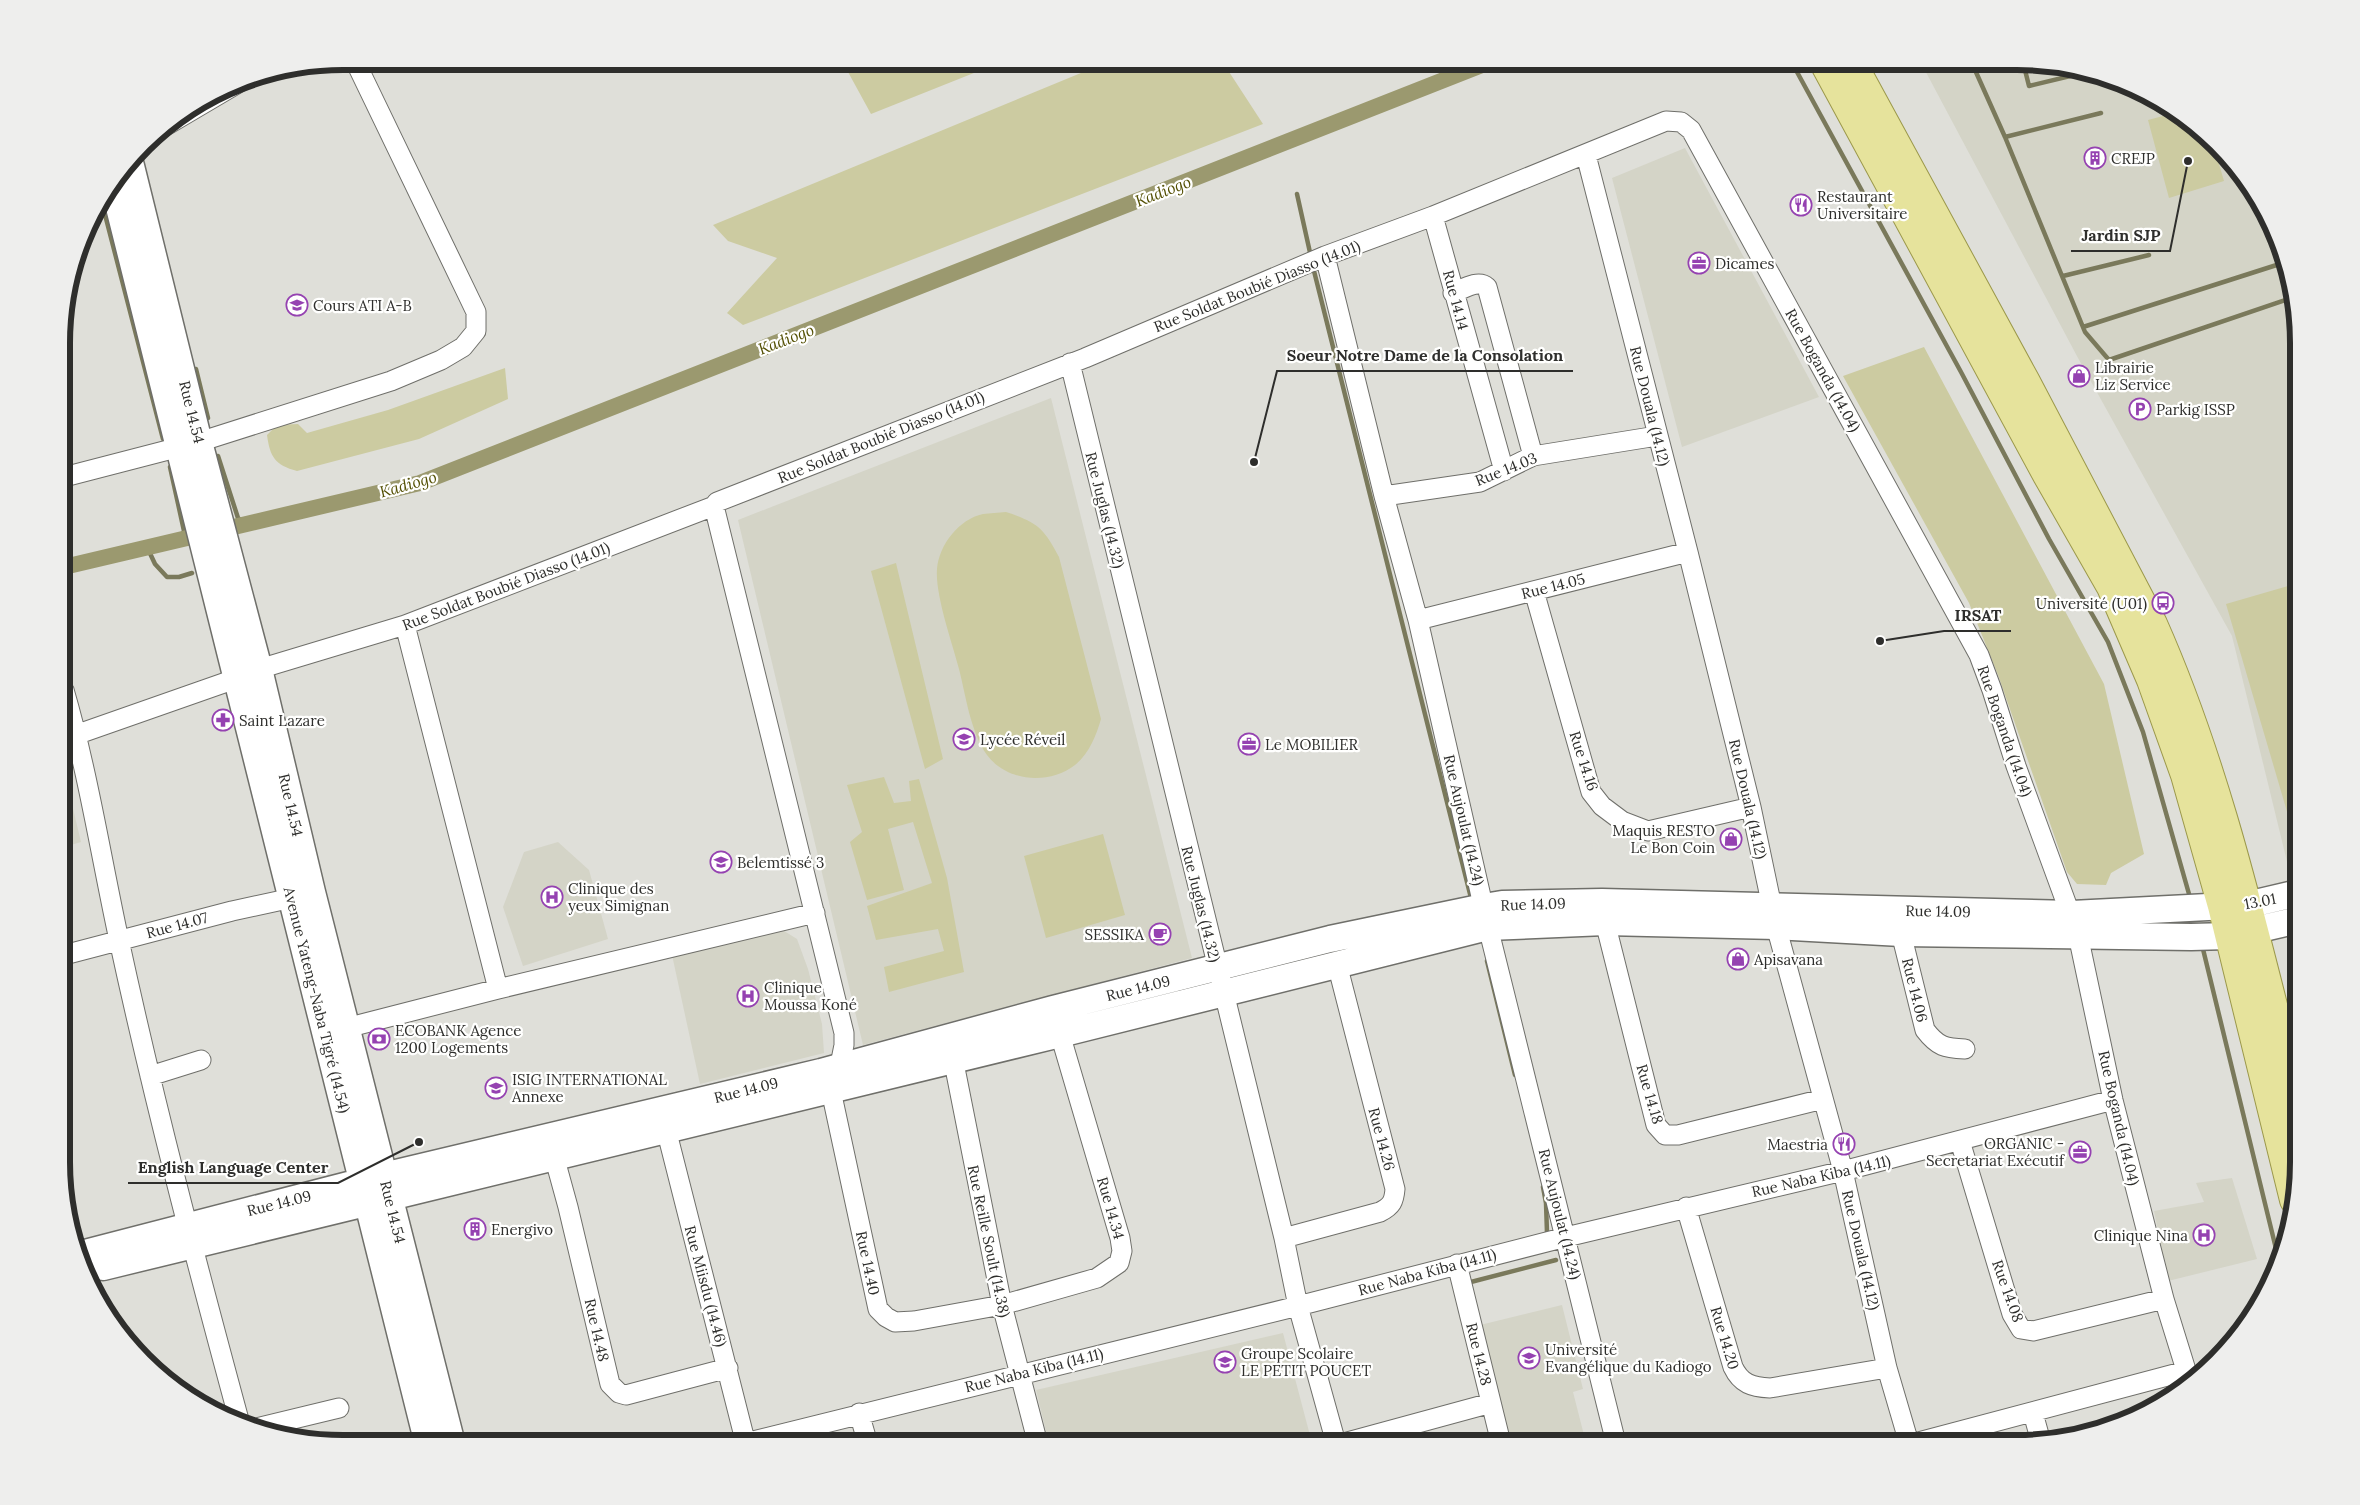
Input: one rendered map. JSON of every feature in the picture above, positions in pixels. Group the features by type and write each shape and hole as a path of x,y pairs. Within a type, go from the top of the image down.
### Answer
{"main road":[{"path":"1828,70 2111,587 2167,722 2234,905 2290,1080"},
{"path":"1856,70 2026,382 2153,624 2171,664 2221,811 2234,905"},
{"path":"2242,933 2289,1176"}],"street":[{"path":"70,475 189,444 391,381 441,360 464,347 476,331 476,312 358,70"},
{"name":"Rue Soldat Boubié Diasso (14.01)","path":"70,737 248,674 405,625 714,506 717,502 1070,363 1325,256 1434,216 1666,122 1681,122 1691,130"},
{"name":"Rue Boganda (14.04)","path":"1691,130 1979,656 2016,766 2075,925 2113,1100 2164,1299 2187,1375"},
{"name":"Rue Douala (14.12)","path":"1586,155 1688,552 1750,807 1774,916 1843,1171 1887,1368 1907,1435"},
{"name":"Rue 14.54","path":"132,170 189,444"},
{"name":"Rue 14.54","path":"115,192 189,444 248,674 346,1028 375,1189 449,1435"},
{"name":"Rue 14.14","path":"1434,216 1453,293 1504,471"},
{"name":"Rue Aujoulat (14.24)","path":"1325,256 1384,496 1418,620 1486,917 1614,1435"},
{"path":"1453,293 1477,283 1484,284 1487,287 1533,456"},
{"name":"Rue Juglas (14.32)","path":"1070,363 1284,1238 1298,1306 1334,1435"},
{"name":"Rue 14.03","path":"1384,496 1480,482 1533,456 1657,436"},
{"name":"Rue 14.40","path":"714,506 844,1033 844,1045 836,1078 835,1113 878,1310 895,1322 905,1322 1002,1305"},
{"name":"Rue 14.05","path":"1418,620 1688,552"},
{"name":"Rue 14.16","path":"1534,591 1591,792 1602,806 1622,822 1648,831 1750,807"},
{"path":"405,625 498,989"},
{"name":"Avenue Yateng-Naba Tigré (14.54)","path":"248,674 292,898 375,1189 426,1435"},
{"path":"70,737 150,1076 237,1413"},
{"name":"13.01","path":"2234,905 2290,894"},
{"name":"Rue 14.07","path":"70,953 232,911 292,898"},
{"name":"Rue 14.09","path":"951,1048 1060,1034 1337,964 1486,917 1502,904 1602,902 1774,916 2075,925 2242,933"},
{"name":"Rue 14.09","path":"85,1253 190,1235 836,1078 951,1048 1217,968 1330,939 1486,917 1605,922 1774,916 1901,933 2075,925 2234,905"},
{"path":"346,1028 498,989 815,913"},
{"name":"Rue 14.18","path":"1605,922 1656,1125 1665,1135 1678,1135 1824,1099"},
{"name":"13.01","path":"2242,933 2290,922"},
{"name":"Rue 14.06","path":"1901,933 1925,1030 1935,1043 1948,1048 1965,1049"},
{"name":"Rue 14.26","path":"1284,1238 1380,1212 1390,1207 1394,1200 1395,1189 1337,964"},
{"name":"Rue 14.34","path":"1002,1305 1097,1278 1119,1263 1122,1251 1060,1034"},
{"name":"Rue Reille Soult (14.38)","path":"951,1048 961,1109 1002,1305 1036,1435"},
{"path":"150,1076 201,1060"},
{"name":"Rue 14.09","path":"375,1189 554,1156 666,1129 836,1078"},
{"name":"Rue Naba Kiba (14.11)","path":"775,1435 1298,1306 1566,1237 1843,1171 2113,1100"},
{"name":"Rue Miisdu (14.46)","path":"666,1129 728,1368 742,1435"},
{"name":"Rue 14.08","path":"1960,1141 2012,1314 2021,1329 2033,1331 2164,1299"},
{"name":"Rue 14.48","path":"554,1156 610,1384 620,1393 626,1395 728,1368"},
{"name":"Rue 14.20","path":"1686,1208 1733,1367 1743,1382 1754,1388 1770,1388 1887,1368"},
{"name":"Rue 14.09","path":"92,1269 190,1235"},
{"name":"Rue 14.28","path":"1458,1264 1499,1435"},
{"path":"1946,1435 2184,1378"},
{"path":"1373,1435 1491,1403"},
{"path":"269,1425 339,1408"},
{"path":"860,1413 866,1435"},
{"path":"2033,1413 2039,1434"}],"shaded area":[{"path":"1925,70 2053,72 2105,84 2138,98 2183,126 2210,150 2234,177 2262,222 2281,272 2288,307 2290,343 2290,874 2232,636 2078,358"},
{"path":"1685,148 1819,397 1682,447 1612,178"},
{"name":"Lycée Réveil","path":"1051,398 1192,958 863,1045 738,520"},
{"path":"70,796 81,842 70,845"},
{"name":"Clinique des yeux Simignan","path":"558,842 589,870 608,939 523,966 503,907 524,852"},
{"name":"Clinique Moussa Koné","path":"781,929 797,939 808,969 822,1024 824,1053 700,1084 672,955"},
{"name":"Clinique Nina","path":"2232,1178 2257,1259 2168,1281 2154,1211 2204,1202 2196,1183"},
{"name":"Université Evangélique du Kadiogo","path":"1562,1305 1583,1389 1573,1392 1584,1435 1503,1435 1476,1326"},
{"name":"Groupe Scolaire LE PETIT POUCET","path":"1283,1333 1310,1435 1047,1435 1036,1390"}],"green space":[{"path":"847,70 981,70 871,114"},
{"path":"1088,70 1228,70 1263,124 743,325 727,313 777,258 728,241 713,225"},
{"path":"2167,115 2183,126 2217,158 2224,181 2169,198 2148,120"},
{"path":"1924,347 2104,684 2144,854 2111,873 2106,885 2077,884 2067,872 1998,675 1969,603 1843,376"},
{"path":"505,368 508,399 419,439 297,471 279,463 270,449 267,435 277,425 298,424 307,433 388,410"},
{"path":"1006,512 1025,519 1038,527 1049,539 1059,557 1101,719 1091,744 1080,761 1065,771 1041,778 1029,778 1006,771 995,764 981,746 969,713 937,580 937,569 942,551 946,542 958,527 966,521 983,514"},
{"path":"896,563 943,759 925,769 871,571"},
{"path":"2290,585 2290,822 2226,604"},
{"path":"884,777 894,803 911,801 909,781 919,779 947,878 964,972 889,992 884,967 944,951 938,929 876,940 867,906 932,883 913,822 888,829 904,890 867,900 850,842 862,832 847,785"},
{"path":"1103,834 1125,915 1046,938 1024,856"}],"waterway":[{"name":"Kadiogo","path":"70,566 420,483 1469,70"},
{"path":"1796,70 1961,372 2049,539 2108,642 2143,732 2191,901"},
{"path":"1975,70 2005,137 2085,332 2109,360 2287,299"},
{"path":"2025,70 2029,86 2072,76"},
{"path":"2005,137 2101,113"},
{"path":"1297,194 1311,257"},
{"path":"104,211 163,439"},
{"path":"2063,276 2149,255"},
{"path":"2083,327 2279,264"},
{"path":"1313,267 1472,902"},
{"path":"196,369 208,418"},
{"path":"218,456 238,518 245,523"},
{"path":"170,467 184,531 181,539"},
{"path":"147,547 155,564 167,577 179,577 192,573"},
{"path":"2202,945 2276,1249"},
{"path":"1487,961 1515,1075"},
{"path":"1543,1187 1546,1203 1547,1233"},
{"path":"1467,1283 1556,1260"}],"place":[{"name":"CREJP","path":"2095,158"},
{"name":"Jardin SJP","path":"2188,161"},
{"name":"Restaurant Universitaire","path":"1801,205"},
{"name":"Dicames","path":"1699,263"},
{"name":"Cours ATI A-B","path":"297,305"},
{"name":"Librairie Liz Service","path":"2079,376"},
{"name":"Parkig ISSP","path":"2140,409"},
{"name":"Soeur Notre Dame de la Consolation","path":"1254,462"},
{"name":"Université (U01)","path":"2163,603"},
{"name":"IRSAT","path":"1880,641"},
{"name":"Saint Lazare","path":"223,720"},
{"name":"Lycée Réveil","path":"964,739"},
{"name":"Le MOBILIER","path":"1249,744"},
{"name":"Maquis RESTO Le Bon Coin","path":"1731,839"},
{"name":"Belemtissé 3","path":"721,862"},
{"name":"Clinique des yeux Simignan","path":"552,897"},
{"name":"SESSIKA","path":"1160,934"},
{"name":"Apisavana","path":"1738,959"},
{"name":"Clinique Moussa Koné","path":"748,996"},
{"name":"ECOBANK Agence 1200 Logements","path":"379,1039"},
{"name":"ISIG INTERNATIONAL Annexe","path":"496,1088"},
{"name":"English Language Center","path":"419,1142"},
{"name":"Maestria","path":"1844,1144"},
{"name":"ORGANIC - Secretariat Exécutif","path":"2080,1152"},
{"name":"Energivo","path":"475,1229"},
{"name":"Clinique Nina","path":"2204,1235"},
{"name":"Université Evangélique du Kadiogo","path":"1529,1358"},
{"name":"Groupe Scolaire LE PETIT POUCET","path":"1225,1362"}]}
